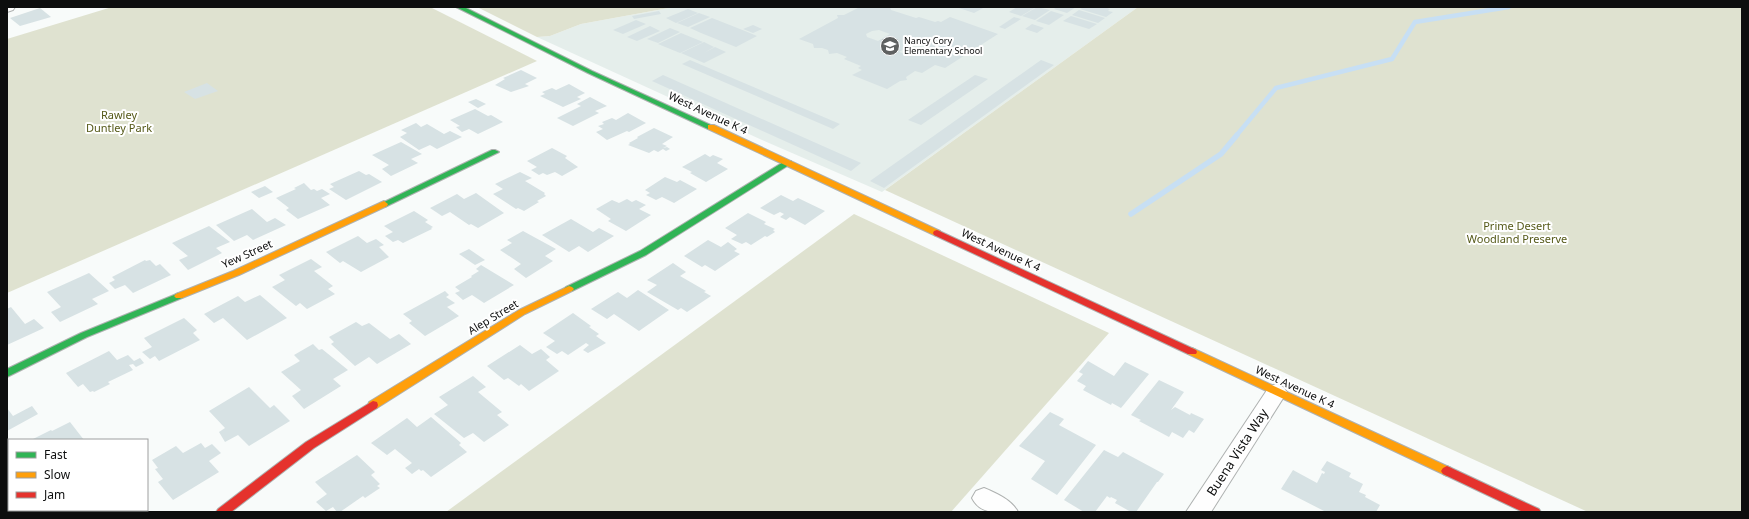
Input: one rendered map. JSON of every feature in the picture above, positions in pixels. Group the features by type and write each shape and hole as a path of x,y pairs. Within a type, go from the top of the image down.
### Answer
{"street":[{"name":"West Avenue K 4","path":"459,7 590,72 788,162 1276,392 1535,512"},
{"name":"Yew Street","path":"7,373 84,335 236,273 495,152"},
{"name":"Alep Street","path":"222,512 310,445 522,312 643,253 788,162"},
{"name":"Buena Vista Way","path":"1198,512 1276,392"},
{"path":"984,498 1006,512"}],"shaded area":[{"path":"674,7 1138,7 882,192 762,140 537,37 550,36 581,24"}],"green space":[{"name":"Rawley Duntley Park","path":"112,7 430,7 537,61 7,293 7,39"},
{"path":"477,7 674,7 581,24 550,36 537,37"},
{"name":"Prime Desert Woodland Preserve","path":"1138,7 1742,7 1742,512 1588,512 885,190"},
{"path":"854,214 1109,333 951,512 446,512"}],"building":[{"path":"860,7 890,7 891,10 935,22 941,22 950,17 998,34 945,68 935,65 922,73 915,71 906,77 907,80 900,81 887,89 852,75 862,70 858,68 861,66 844,59 847,57 837,53 829,54 828,50 814,48 813,44 799,39 838,18 837,15 844,15","holes":["879,30 890,34 878,41 867,37 866,34","917,41 929,45 911,56 899,52"]},
{"path":"956,7 985,7 974,13"},
{"path":"1017,7 1036,7 1021,16 1009,12"},
{"path":"1037,7 1050,10 1035,20 1022,16"},
{"path":"1057,7 1076,7 1067,13 1054,9"},
{"path":"1084,7 1104,7 1110,9 1108,11 1113,12 1106,17 1080,9"},
{"path":"40,8 51,17 20,26 10,18"},
{"path":"688,9 698,13 676,23 666,18"},
{"path":"1079,10 1105,18 1098,23 1072,15"},
{"path":"659,11 661,14 634,19 632,16"},
{"path":"1051,11 1064,15 1049,25 1036,21"},
{"path":"699,13 710,17 688,27 677,23"},
{"path":"1071,16 1097,24 1089,29 1063,21"},
{"path":"1014,17 1021,19 1005,29 999,27"},
{"path":"712,18 757,36 736,47 690,28"},
{"path":"636,20 646,24 623,34 613,30"},
{"path":"1032,24 1044,28 1037,33 1025,29"},
{"path":"753,25 762,29 753,33 743,29"},
{"path":"650,26 660,31 637,41 627,37"},
{"path":"670,28 680,32 658,43 647,39"},
{"path":"681,33 703,42 680,53 658,44"},
{"path":"704,42 714,47 704,53 715,47 726,52 704,63 681,53"},
{"path":"690,60 840,124 833,129 682,64"},
{"path":"1041,60 1054,65 884,188 870,181"},
{"path":"521,70 537,78 525,84 529,86 511,92 495,85 505,79 503,78"},
{"path":"663,75 861,163 851,171 652,81"},
{"path":"975,75 988,79 921,125 908,120"},
{"path":"207,83 218,91 195,99 184,92"},
{"path":"569,84 585,93 577,97 581,99 563,107 540,96 545,94 542,92 552,88 556,90"},
{"path":"590,97 607,106 595,111 599,113 573,126 557,118 581,106 577,104"},
{"path":"476,99 486,104 478,108 468,102"},
{"path":"475,109 488,116 491,115 503,122 478,134 469,129 462,132 456,127 460,126 450,120"},
{"path":"628,113 646,123 629,132 627,131 607,140 596,132 603,129 598,126 604,124 602,122 612,118 616,120"},
{"path":"416,123 421,127 427,124 444,134 450,131 462,137 437,149 430,145 419,150 400,137 407,133 401,130"},
{"path":"654,128 673,137 662,144 667,146 663,148 667,147 670,149 666,151 663,149 658,152 654,150 649,153 628,145 638,138 637,137"},
{"path":"401,142 422,154 411,159 418,163 391,176 382,169 389,165 372,155"},
{"path":"552,148 567,156 565,158 578,167 562,176 555,172 547,175 543,173 539,175 531,170 537,167 527,161"},
{"path":"705,154 710,157 713,155 723,159 717,163 728,169 706,182 682,167"},
{"path":"359,171 366,175 369,174 382,182 346,200 329,189 334,187 330,184"},
{"path":"520,172 532,178 525,181 545,193 544,194 546,196 524,211 518,208 516,209 493,194 503,189 495,184"},
{"path":"665,177 677,182 680,180 697,189 674,203 662,197 656,200 646,195 650,193 645,190"},
{"path":"304,183 311,190 314,189 317,191 322,189 330,194 321,198 330,205 298,219 286,210 289,208 276,198 296,189 294,188"},
{"path":"265,186 273,192 259,198 251,192"},
{"path":"476,193 504,213 478,228 471,224 469,225 450,212 442,216 430,208 457,194 464,199"},
{"path":"781,195 793,201 798,198 825,211 805,225 790,217 786,220 780,217 784,214 780,212 774,215 760,208"},
{"path":"627,199 632,202 636,200 646,205 639,209 651,215 626,231 608,221 611,219 596,209 612,200 619,203"},
{"path":"252,209 267,222 275,218 286,225 253,240 247,235 234,241 216,225"},
{"path":"414,211 428,220 425,222 433,227 431,228 432,229 403,243 398,240 393,242 385,236 393,232 384,226"},
{"path":"748,213 766,222 764,224 775,229 773,230 775,232 767,237 765,236 751,245 746,242 742,244 731,239 737,235 725,228"},
{"path":"571,219 593,232 599,228 614,236 588,252 579,246 569,252 542,235"},
{"path":"209,226 230,242 216,248 222,253 188,270 179,260 188,256 172,243"},
{"path":"523,231 556,249 545,256 553,261 526,278 514,269 521,264 500,250 512,243 507,240"},
{"path":"358,236 367,243 376,239 384,245 379,247 389,257 361,272 343,261 340,263 326,252"},
{"path":"708,240 721,247 728,242 737,249 734,251 740,254 715,271 705,265 702,267 684,256"},
{"path":"469,249 485,260 475,265 459,254"},
{"path":"311,259 322,267 314,271 333,286 328,289 335,294 307,309 300,303 296,306 272,287 285,280 279,275"},
{"path":"145,260 150,260 156,266 160,264 171,275 133,293 125,285 115,289 109,283 115,280 112,277"},
{"path":"673,263 686,272 680,276 706,291 704,292 711,296 687,312 681,308 678,310 647,292 657,285 647,280"},
{"path":"481,265 514,285 484,303 472,295 463,300 455,293 460,291 455,287 472,277 471,276 479,271 476,269"},
{"path":"89,273 109,291 92,299 98,304 60,322 51,312 61,307 47,292"},
{"path":"638,290 669,310 639,331 614,314 607,319 591,309 618,292 627,298"},
{"path":"445,291 449,295 446,297 455,303 447,307 459,316 425,336 409,323 412,321 403,314"},
{"path":"260,295 287,318 247,340 223,318 214,323 204,314 238,296 245,302"},
{"path":"11,307 25,324 34,319 44,328 7,345 7,309"},
{"path":"573,313 591,326 589,327 599,334 596,336 606,343 588,353 583,350 589,345 586,343 568,355 562,351 557,354 546,347 555,341 543,333"},
{"path":"184,318 197,330 193,333 200,340 159,361 155,356 150,359 142,352 152,347 144,338"},
{"path":"356,322 362,326 369,323 390,339 399,334 411,344 377,364 369,357 355,366 331,344 334,342 329,337"},
{"path":"313,344 319,350 322,349 348,370 333,379 341,386 304,409 292,396 301,390 281,372 300,361 294,355"},
{"path":"520,345 532,354 541,349 550,357 546,360 559,371 529,391 521,384 519,386 508,378 504,380 487,366"},
{"path":"109,351 117,360 128,355 134,361 140,358 144,363 136,367 133,364 129,365 133,370 108,382 110,384 94,392 90,392 83,384 78,387 66,373"},
{"path":"1088,361 1114,376 1125,362 1149,374 1121,408 1112,403 1111,405 1083,390 1086,386 1077,381 1083,374 1079,372"},
{"path":"473,376 486,387 478,392 502,412 497,415 509,425 484,442 473,433 464,438 434,414 448,405 439,397"},
{"path":"1159,380 1184,392 1171,410 1175,407 1190,415 1191,413 1204,419 1194,433 1189,430 1183,438 1172,432 1169,437 1131,415"},
{"path":"249,387 270,408 274,405 290,421 249,446 238,435 225,442 219,432 225,428 209,411"},
{"path":"32,406 38,414 7,431 7,408 13,416"},
{"path":"1050,412 1064,419 1059,425 1096,445 1057,495 1031,479 1045,461 1019,446"},
{"path":"431,417 461,443 459,445 467,452 431,477 423,470 421,471 419,469 412,474 405,468 412,463 395,449 387,455 371,443 407,418 417,427"},
{"path":"70,422 83,439 33,439 51,430 52,431"},
{"path":"201,443 205,448 212,444 221,453 209,461 219,472 173,500 158,482 163,479 155,469 158,468 152,460 176,446 183,453"},
{"path":"1104,450 1118,457 1123,452 1164,474 1136,512 1131,512 1115,503 1117,500 1107,496 1095,512 1084,512 1064,500"},
{"path":"7,452 8,452 7,485"},
{"path":"357,455 375,472 371,475 380,484 377,486 380,488 365,498 363,496 340,512 337,512 333,507 326,511 316,502 327,494 315,482"},
{"path":"1327,461 1351,473 1349,477 1363,484 1359,492 1380,505 1376,512 1326,512 1281,489 1293,470 1317,483 1322,473 1324,474 1325,472 1321,470"},
{"path":"16,511 56,511 55,512 14,512"}],"waterway":[{"path":"1236,136 1276,88 1392,59 1415,22 1509,7"},
{"path":"1131,214 1221,154 1237,135"}],"traffic: fast":[{"path":"459,7 590,72 711,127"},
{"path":"384,204 495,152"},
{"path":"569,289 643,253 788,163"},
{"path":"7,373 84,335 179,296"}],"traffic: slow":[{"path":"711,127 937,233"},
{"path":"179,296 236,273 384,204"},
{"path":"373,405 522,312 569,289"},
{"path":"1192,352 1447,471"}],"traffic: jam":[{"path":"937,233 1192,352"},
{"path":"222,512 310,445 373,405"},
{"path":"1447,471 1535,512"}],"place":[{"name":"Nancy Cory Elementary School","path":"890,46"}]}
